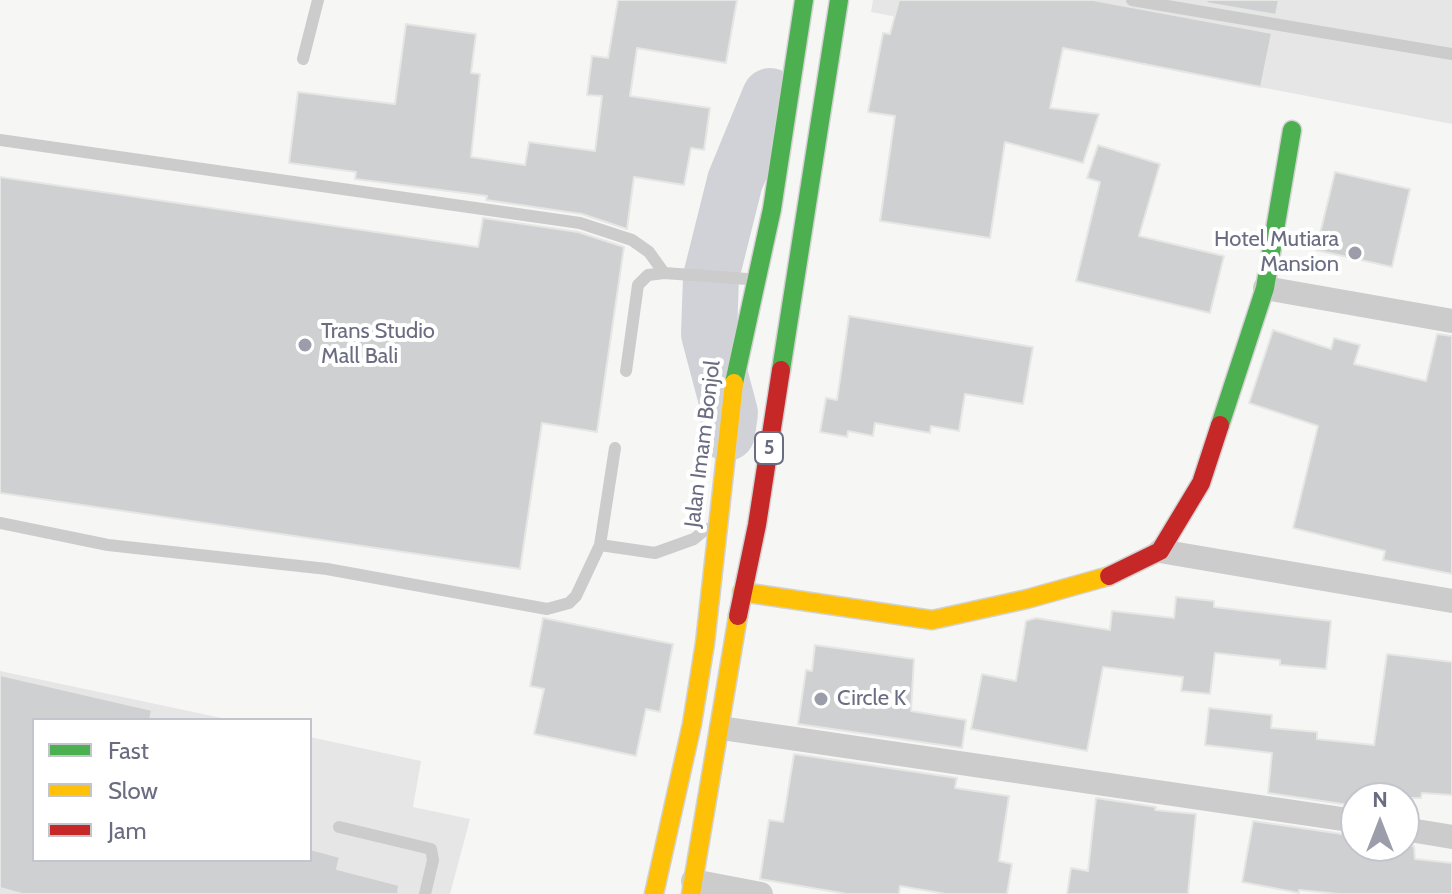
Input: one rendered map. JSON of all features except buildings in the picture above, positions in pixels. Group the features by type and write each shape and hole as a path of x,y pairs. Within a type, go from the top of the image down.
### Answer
{"main road":[{"name":"Jalan Imam Bonjol","path":"654,894 692,724 707,631 716,519 736,365 772,209 804,0"},
{"name":"5","path":"692,888 742,592 757,525 839,0"},
{"path":"742,592 932,620 1027,599 1115,574 1160,551 1201,483 1265,288 1292,130"},
{"path":"716,519 757,525"}],"street":[{"path":"1265,288 1452,321"},
{"path":"1160,551 1452,601"},
{"path":"721,728 1340,819"},
{"path":"1420,832 1452,837"},
{"path":"692,888 761,894"}],"lane":[{"path":"303,59 318,0"},
{"path":"1132,0 1452,54"},
{"path":"0,140 580,223 632,240 649,252 664,273"},
{"path":"626,371 638,285 648,275 664,273 756,279"},
{"path":"0,523 108,545 327,569 547,609 569,603 576,596 600,545 615,448"},
{"path":"600,545 655,553 694,539 716,519"},
{"path":"339,827 431,849 433,860 425,894"}],"shaded area":[{"path":"873,0 1452,0 1452,124 871,12"},
{"path":"0,671 222,718 32,718 32,862 312,862 312,737 421,761 413,807 470,819 450,894 0,894"}],"waterway":[{"path":"727,433 730,413 709,334 711,277 735,181 770,96"}],"traffic: fast":[{"path":"734,383 772,209 804,0"},
{"path":"781,370 839,0"},
{"path":"1220,425 1265,288 1292,130"}],"traffic: slow":[{"path":"654,894 692,724 705,643 734,383"},
{"path":"742,592 932,620 1027,599 1109,576"},
{"path":"691,894 738,616"}],"traffic: jam":[{"path":"738,616 757,525 781,370"},
{"path":"1109,576 1160,551 1201,483 1220,425"}],"place":[{"name":"Hotel Mutiara Mansion","path":"1355,253"},
{"name":"Trans Studio Mall Bali","path":"305,345"},
{"name":"Circle K","path":"821,699"}]}
